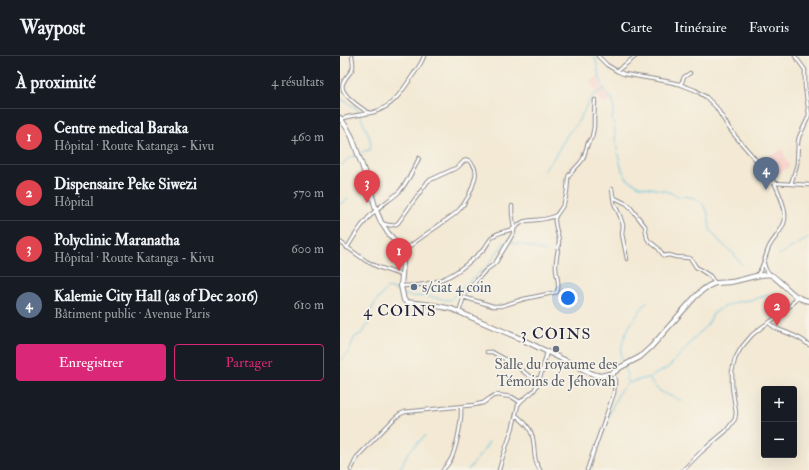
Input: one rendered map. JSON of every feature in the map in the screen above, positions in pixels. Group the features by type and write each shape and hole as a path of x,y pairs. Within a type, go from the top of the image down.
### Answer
{"highway":[{"path":"340,119 350,132 381,223 401,248 403,253 401,286 405,301 442,307 459,312 519,338 593,374 600,376 613,373 640,357 695,297 707,287 715,283 732,282 762,274 772,275 797,297 809,301"}],"street":[{"path":"352,56 354,65 353,69 342,87 350,98 369,113"},
{"path":"340,119 353,115 369,113 384,108 390,104 397,97 424,56"},
{"path":"598,56 616,71 624,74 679,84 695,90 706,97 712,102 736,137 756,160 767,169 785,210 786,217 784,224 770,245 764,263 757,276"},
{"path":"616,71 636,56"},
{"path":"791,184 797,164 798,142 809,114 805,86 805,70 795,56"},
{"path":"679,84 682,82 684,77 690,73"},
{"path":"401,286 431,282 447,277 482,251 493,236 514,228 524,221 552,218 556,215 562,209 566,199 569,175 580,163 592,137 595,100"},
{"path":"348,248 362,224 376,210 401,190 419,158"},
{"path":"381,223 396,225 428,181 458,167 464,161 468,160 473,163 476,172 472,187 459,210 428,232 403,253"},
{"path":"774,183 809,185"},
{"path":"612,190 614,203 622,225 622,234 627,259"},
{"path":"613,197 630,207 645,226 649,241 658,248 664,256 669,255 691,259 696,267 710,276 715,283"},
{"path":"459,312 465,293 486,270 496,262 514,232 512,206"},
{"path":"463,297 493,306 501,306 524,299 557,292 558,283 556,266 559,246 555,219 556,215"},
{"path":"340,242 378,268 401,275"},
{"path":"764,263 766,270 772,275"},
{"path":"683,470 701,452 726,431 735,419 736,413 732,379 733,366 734,360 741,348 748,339 762,327 784,312 797,297"},
{"path":"769,323 774,328 793,335 809,345"},
{"path":"487,352 492,352 514,364 529,376 539,379"},
{"path":"499,470 513,427 517,408 520,402 535,389 547,352"},
{"path":"587,470 614,393 615,382 613,373"},
{"path":"351,470 357,457 362,451 400,414 412,411 479,404 497,395 512,397 520,402"},
{"path":"443,470 452,458 457,440 461,407"},
{"path":"516,415 532,433 535,461 540,470"},
{"path":"688,465 690,469"}],"shaded area":[{"path":"597,77 610,101 602,105 589,80"},
{"path":"782,150 790,167 775,175 766,157"}],"waterway":[{"path":"593,56 596,60 599,76 604,89 613,101 614,110 612,120 615,128 618,155 622,170 627,179 640,186 666,191 677,196 690,197 701,201 708,213 710,229 720,242 733,253 742,265"},
{"path":"543,171 553,159 569,132 579,120 592,96 604,89"},
{"path":"340,98 356,108 368,133 371,143 370,150 364,151 360,154"},
{"path":"340,167 349,158 357,155"},
{"path":"340,204 348,199"},
{"path":"779,255 809,237"},
{"path":"404,294 450,300 477,274 487,267 503,244 507,242"},
{"path":"510,242 546,252"},
{"path":"340,361 351,348 355,337 362,333 368,324 368,317 375,303 387,288 400,291"},
{"path":"590,470 612,407 620,391 628,383 650,377 669,367 708,324 713,314 721,308 736,302 756,299 768,295"},
{"path":"623,364 621,348 627,331 637,314 648,301"},
{"path":"624,367 628,382"},
{"path":"650,379 659,390 683,401"},
{"path":"398,470 408,453 425,436"},
{"path":"468,470 489,442"}],"place":[{"name":"Kalemie City Hall (as of Dec 2016)","path":"766,190"},
{"name":"Polyclinic Maranatha","path":"367,203"},
{"name":"Centre medical Baraka","path":"399,271"},
{"name":"s/ciat 4 coin","path":"414,287"},
{"name":"Dispensaire Peke Siwezi","path":"777,326"},
{"name":"Salle du royaume des Témoins de Jéhovah","path":"556,349"}],"district":[{"name":"4 COINS","path":"400,310"},
{"name":"3 COINS","path":"556,333"}]}
